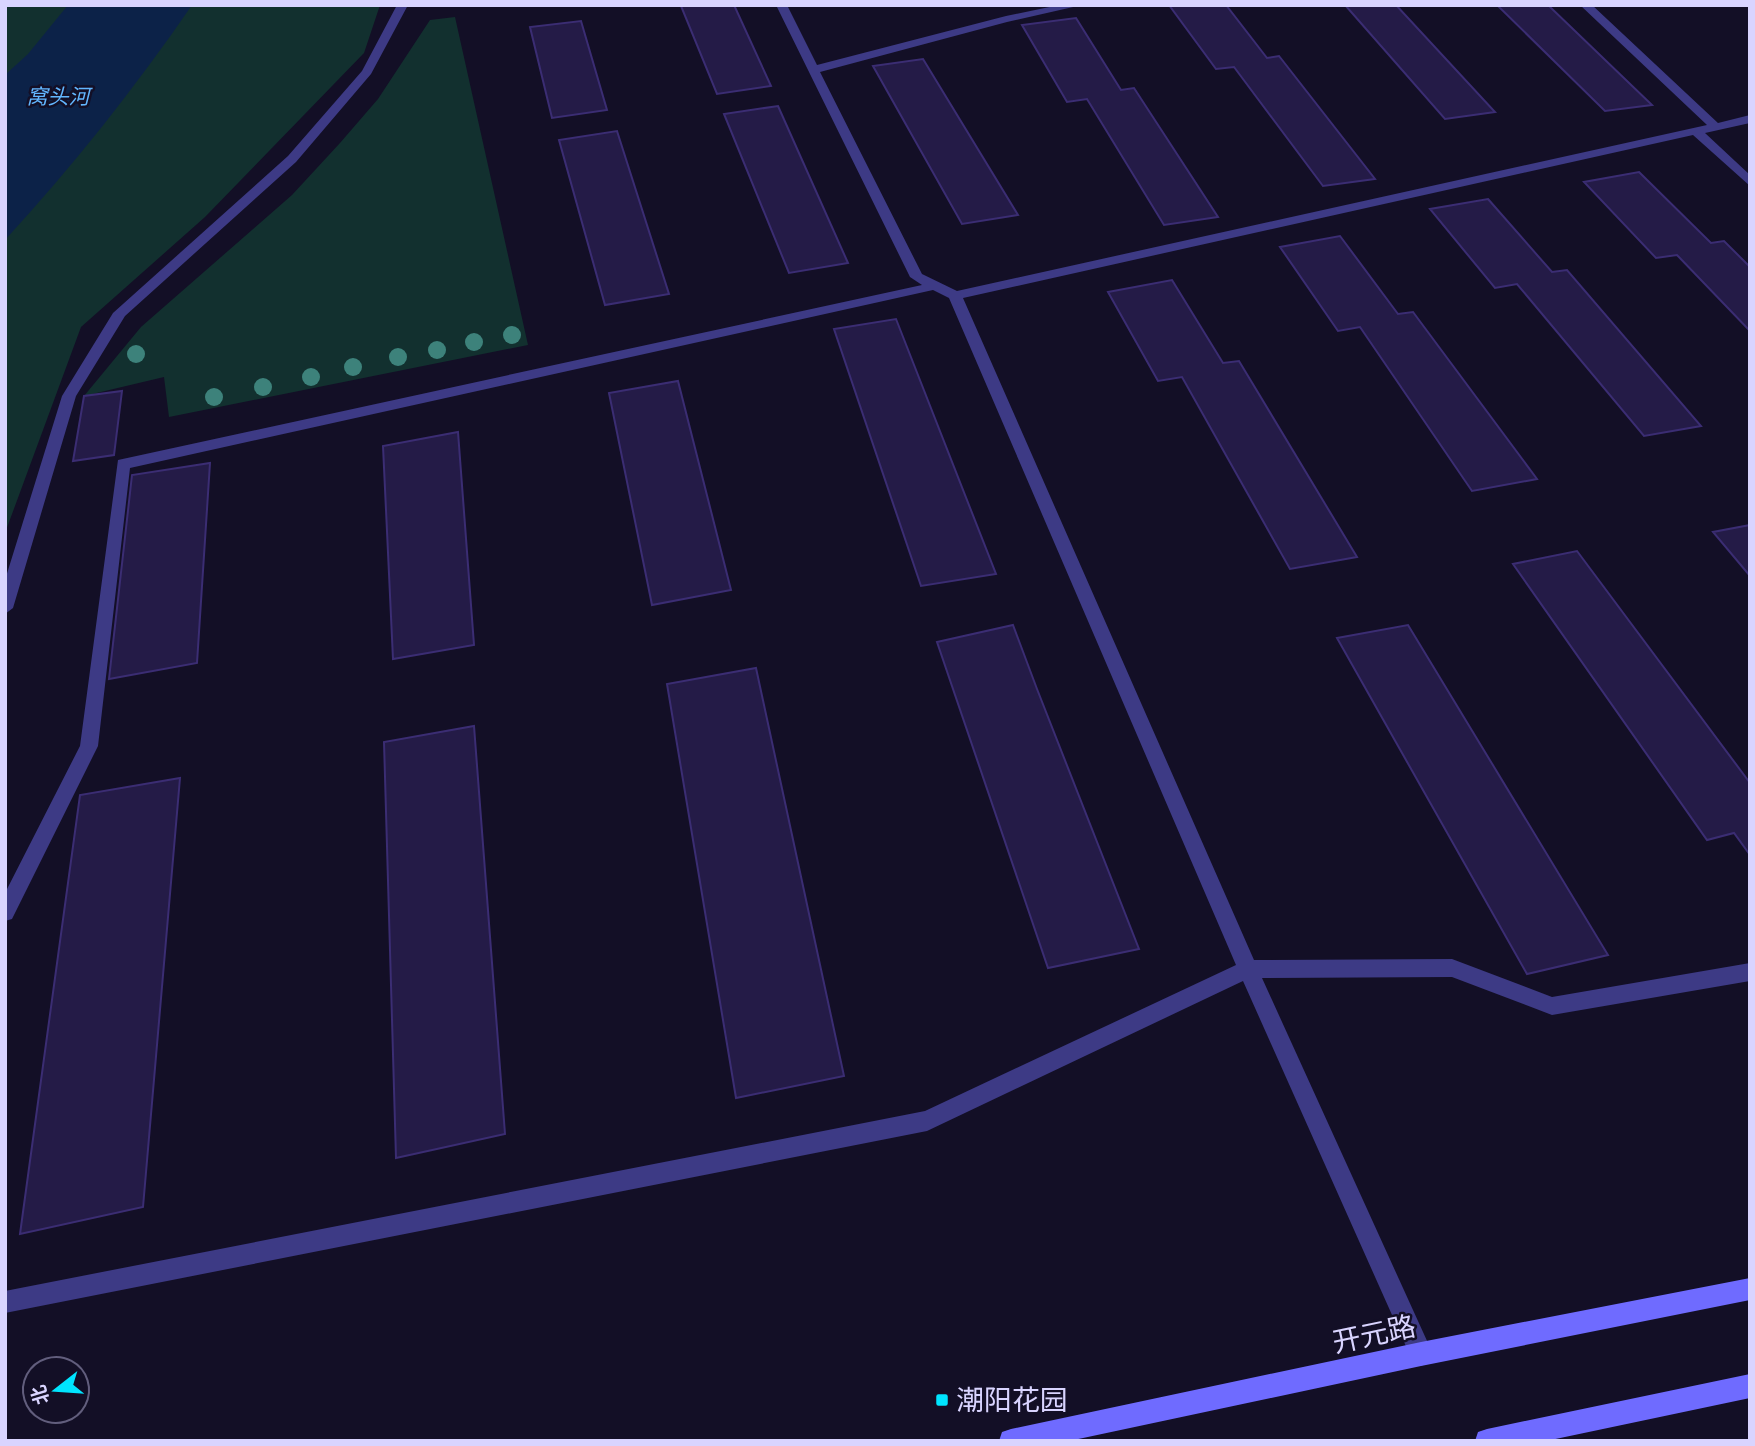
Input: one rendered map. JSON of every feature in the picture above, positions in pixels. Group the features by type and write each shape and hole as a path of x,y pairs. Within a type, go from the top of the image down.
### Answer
{"main road":[{"name":"开元路","path":"1011,1441 1421,1354 1750,1289"},
{"path":"1487,1441 1750,1386"}],"street":[{"path":"5,608 69,396 120,313 292,159 367,72 404,5"},
{"path":"781,5 917,278 955,296 1750,119"},
{"path":"813,69 993,23 1077,5"},
{"path":"1585,5 1716,127"},
{"path":"1696,131 1750,182"},
{"path":"5,913 89,746 123,464 934,286"},
{"path":"955,296 1248,969 1421,1354"},
{"path":"5,1302 927,1121 1248,969 1452,968 1552,1006 1750,972"}],"green space":[{"path":"5,5 380,5 364,53 205,217 81,327 5,533"},
{"path":"455,17 528,345 169,417 164,377 84,396 141,327 292,195 340,143 378,99 430,20"}],"water":[{"name":"窝头河","path":"68,5 192,5 103,126 5,240 5,75 28,54"}],"building":[{"path":"734,5 771,86 717,94 681,6"},
{"path":"1169,5 1226,5 1267,58 1279,56 1375,179 1323,186 1234,67 1216,69"},
{"path":"1345,5 1396,5 1495,112 1445,119"},
{"path":"1497,5 1548,5 1652,105 1605,111"},
{"path":"1076,18 1121,90 1134,88 1218,217 1164,225 1087,99 1067,102 1022,25"},
{"path":"581,21 607,110 552,118 530,27"},
{"path":"923,59 1018,215 962,224 873,66"},
{"path":"778,106 848,263 789,273 724,114"},
{"path":"617,131 669,294 605,305 559,140"},
{"path":"1639,172 1711,243 1724,241 1750,267 1750,331 1677,255 1656,258 1584,182"},
{"path":"1488,199 1552,272 1567,270 1701,426 1644,436 1517,284 1495,288 1430,209"},
{"path":"1340,236 1398,314 1413,312 1537,479 1472,491 1360,327 1338,331 1280,247"},
{"path":"1172,280 1223,363 1239,361 1357,557 1290,569 1182,377 1158,381 1108,292"},
{"path":"896,319 996,574 921,586 834,329"},
{"path":"678,381 731,590 652,605 609,393"},
{"path":"122,391 114,455 73,461 84,396"},
{"path":"458,432 474,645 393,659 383,446"},
{"path":"210,463 197,663 109,679 132,475"},
{"path":"1750,525 1750,576 1713,532"},
{"path":"1577,551 1750,783 1750,855 1734,833 1707,840 1513,564"},
{"path":"1013,625 1139,949 1048,968 937,642"},
{"path":"1408,625 1608,955 1527,974 1337,638"},
{"path":"756,668 844,1076 736,1098 667,684"},
{"path":"474,726 505,1134 396,1158 384,742"},
{"path":"180,778 143,1207 20,1234 80,795"}],"place":[{"name":"潮阳花园","path":"942,1400"}]}
